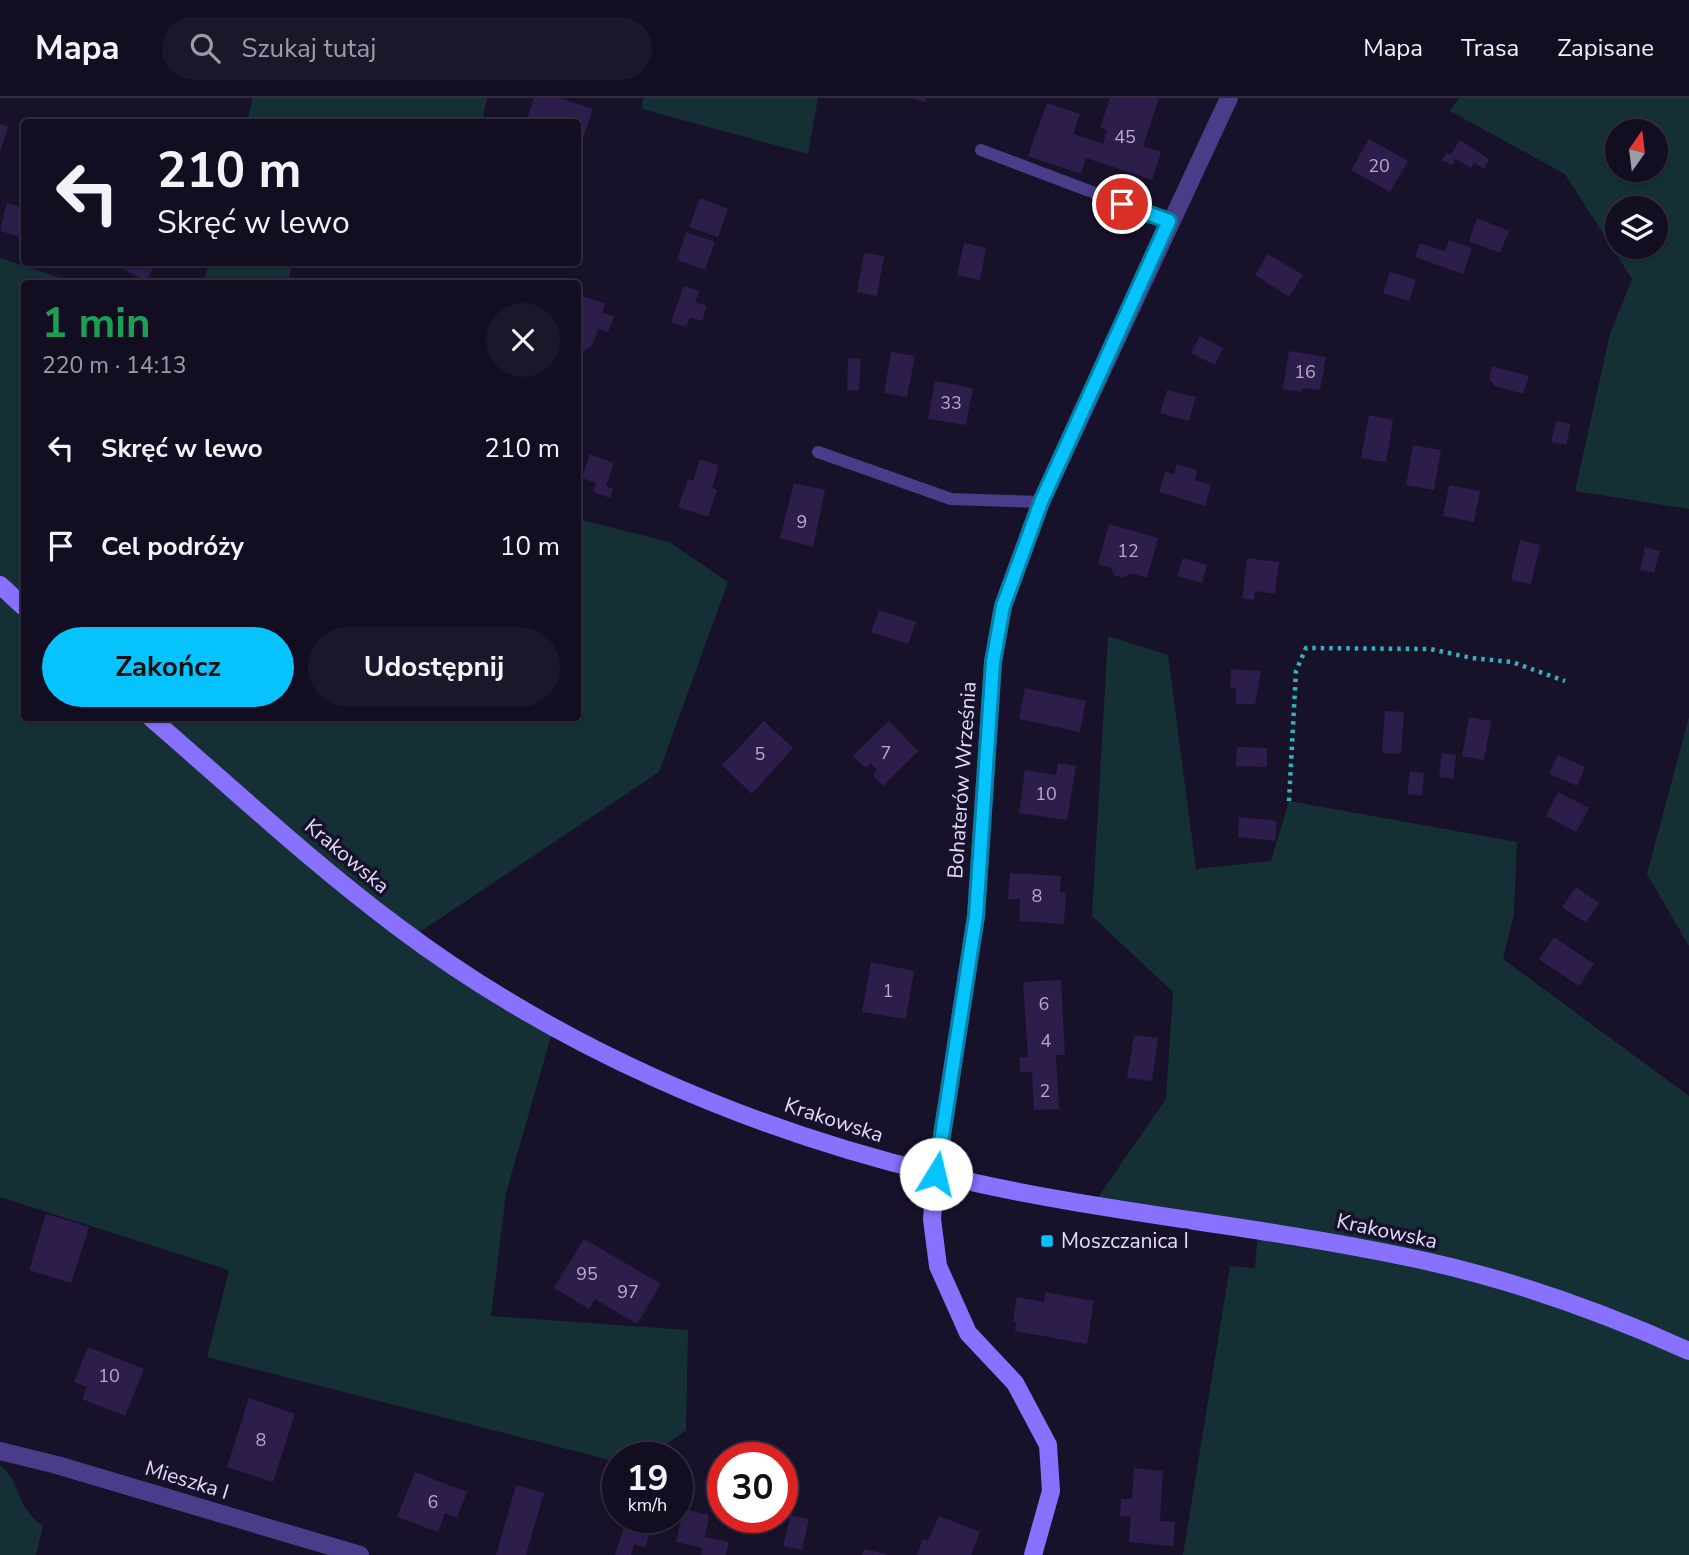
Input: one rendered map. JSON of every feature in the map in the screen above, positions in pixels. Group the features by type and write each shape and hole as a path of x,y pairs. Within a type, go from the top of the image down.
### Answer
{"main road":[{"path":"0,585 21,604"},
{"name":"Krakowska","path":"154,721 324,869 451,965 554,1026 637,1070 755,1119 838,1148 1012,1191 1409,1257 1493,1278 1568,1301 1689,1351"},
{"path":"936,1174 932,1219 938,1266 968,1333 1015,1383 1048,1444 1051,1491 1033,1555"}],"street":[{"name":"Bohaterów Września","path":"936,1174 976,916 993,662 1003,606 1041,502 1169,221 1229,98"},
{"name":"Mieszka I","path":"0,1451 57,1465 360,1555"}],"lane":[{"path":"981,150 1169,221"},
{"path":"818,452 951,499 1041,502"}],"path":[{"path":"1289,801 1296,671 1306,648 1430,649 1472,658 1512,662 1565,681"}],"green space":[{"path":"253,98 487,98 483,119 248,119"},
{"path":"643,98 818,98 808,154 642,109"},
{"path":"1459,98 1689,98 1689,509 1575,491 1610,334 1632,279 1619,259 1668,259 1668,196 1605,196 1605,237 1565,174 1450,111"},
{"path":"0,258 66,280 21,280 21,721 581,721 581,520 669,542 728,582 659,772 412,937 554,1026 506,1193 491,1316 688,1330 686,1430 669,1442 602,1442 602,1458 207,1357 229,1270 0,1197"},
{"path":"208,266 292,266 289,280 204,280"},
{"path":"1108,636 1168,655 1196,869 1271,861 1289,801 1517,842 1514,914 1503,959 1689,1096 1689,1555 1183,1555 1230,1266 1255,1268 1258,1231 1094,1203 1166,1099 1173,992 1092,916"},
{"path":"1689,717 1689,946 1647,874"},
{"path":"0,1465 12,1479 27,1510 43,1526 36,1555 0,1555"}],"building":[{"path":"534,98 559,98 593,109 581,144 581,119 527,119"},
{"path":"909,98 926,98 926,102"},
{"path":"1110,98 1159,98 1143,146 1161,152 1152,180 1086,158 1081,174 1028,156 1047,103 1080,114 1073,134 1103,144 1107,130 1100,128"},
{"path":"0,124 8,126 1,150 0,150"},
{"path":"1369,139 1408,161 1390,192 1351,170"},
{"path":"1460,140 1489,159 1484,169 1474,163 1471,168 1456,159 1452,165 1442,160 1447,153 1450,155"},
{"path":"700,198 728,209 718,237 689,227"},
{"path":"7,203 21,207 21,237 0,231"},
{"path":"1477,218 1509,231 1500,253 1469,241"},
{"path":"686,232 715,242 705,270 677,260"},
{"path":"1449,240 1472,248 1463,274 1415,257 1420,243 1445,251"},
{"path":"964,243 986,248 980,280 957,275"},
{"path":"864,253 884,256 877,296 857,292"},
{"path":"1268,254 1303,275 1289,297 1255,275"},
{"path":"122,266 154,266 147,280 121,268"},
{"path":"1390,272 1416,280 1409,301 1383,293"},
{"path":"684,286 699,291 695,302 707,306 702,321 690,317 686,327 671,322"},
{"path":"581,296 605,303 602,313 614,316 608,332 598,329 592,346 581,350"},
{"path":"1200,336 1223,348 1215,365 1191,353"},
{"path":"1289,351 1326,357 1320,390 1303,388 1302,392 1283,389"},
{"path":"891,352 915,356 907,397 884,393"},
{"path":"848,358 861,359 859,390 847,390"},
{"path":"1492,366 1529,376 1523,394 1495,386 1489,379"},
{"path":"935,381 973,388 966,425 928,419"},
{"path":"1167,390 1196,397 1189,421 1160,413"},
{"path":"1369,415 1393,420 1386,462 1361,458"},
{"path":"1556,421 1571,424 1566,445 1551,442"},
{"path":"1413,445 1441,450 1434,490 1406,485"},
{"path":"590,454 614,463 606,486 613,489 610,498 593,492 596,483 582,478"},
{"path":"700,459 719,465 712,488 717,490 708,517 678,507 688,479 693,481"},
{"path":"1177,464 1197,470 1195,480 1211,485 1205,506 1159,492 1165,472 1174,474"},
{"path":"794,483 825,490 813,547 780,538"},
{"path":"1449,485 1480,491 1474,522 1443,516"},
{"path":"1109,524 1158,538 1147,578 1130,573 1123,578 1114,575 1111,568 1098,564"},
{"path":"1520,540 1540,545 1531,584 1511,580"},
{"path":"1645,547 1660,551 1654,573 1640,570"},
{"path":"1183,558 1207,565 1202,583 1177,576"},
{"path":"1247,558 1279,562 1275,594 1255,591 1254,600 1242,598"},
{"path":"879,610 916,622 908,644 871,632"},
{"path":"1231,669 1261,671 1255,704 1236,704 1236,689 1230,688"},
{"path":"1025,688 1086,701 1080,732 1019,719"},
{"path":"1385,711 1404,712 1401,754 1382,753"},
{"path":"1469,717 1491,721 1484,760 1462,756"},
{"path":"764,721 793,748 752,794 722,765"},
{"path":"889,721 918,751 883,786 873,775 877,770 871,763 866,768 853,756"},
{"path":"1237,747 1267,748 1267,767 1236,766"},
{"path":"1442,753 1456,755 1453,779 1439,777"},
{"path":"1558,755 1585,767 1577,786 1549,774"},
{"path":"1058,763 1076,766 1067,820 1019,813 1025,770 1056,775"},
{"path":"1410,771 1424,773 1422,796 1407,794"},
{"path":"1558,792 1589,808 1576,832 1546,816"},
{"path":"1239,817 1277,821 1275,841 1238,837"},
{"path":"1010,873 1061,876 1060,892 1066,893 1064,924 1019,921 1020,899 1008,899"},
{"path":"1576,887 1599,903 1586,923 1562,907"},
{"path":"1554,937 1594,964 1579,986 1539,959"},
{"path":"871,962 914,971 906,1019 862,1012"},
{"path":"1061,980 1065,1055 1056,1055 1059,1109 1034,1110 1032,1072 1020,1072 1019,1058 1028,1057 1023,982"},
{"path":"1134,1035 1158,1038 1152,1081 1127,1078"},
{"path":"46,1214 89,1227 71,1283 29,1270"},
{"path":"584,1239 661,1284 637,1324 595,1299 589,1309 554,1288"},
{"path":"1045,1292 1094,1301 1087,1344 1015,1331 1016,1322 1013,1321 1017,1297 1044,1302"},
{"path":"88,1347 144,1369 125,1416 82,1399 87,1387 74,1382"},
{"path":"249,1398 295,1414 273,1482 227,1467"},
{"path":"1134,1468 1163,1471 1160,1521 1175,1522 1173,1546 1129,1542 1131,1517 1120,1516 1121,1499 1132,1499"},
{"path":"415,1472 467,1492 457,1518 445,1513 438,1532 397,1517"},
{"path":"516,1485 544,1493 526,1555 496,1555"},
{"path":"693,1511 707,1515 705,1537 729,1542 726,1555 701,1555 702,1548 676,1542 678,1533 693,1533"},
{"path":"939,1516 980,1532 971,1555 917,1555 923,1539 928,1541"},
{"path":"798,1517 809,1519 802,1550 783,1546 786,1533 798,1533"},
{"path":"622,1533 650,1533 645,1547 634,1544 631,1555 615,1555"},
{"path":"864,1549 886,1554 886,1555 862,1555"}],"place":[{"name":"Moszczanica I","path":"1047,1241"}],"route":[{"path":"936,1174 976,916 993,662 1003,606 1041,502 1169,221 1122,204"}]}
